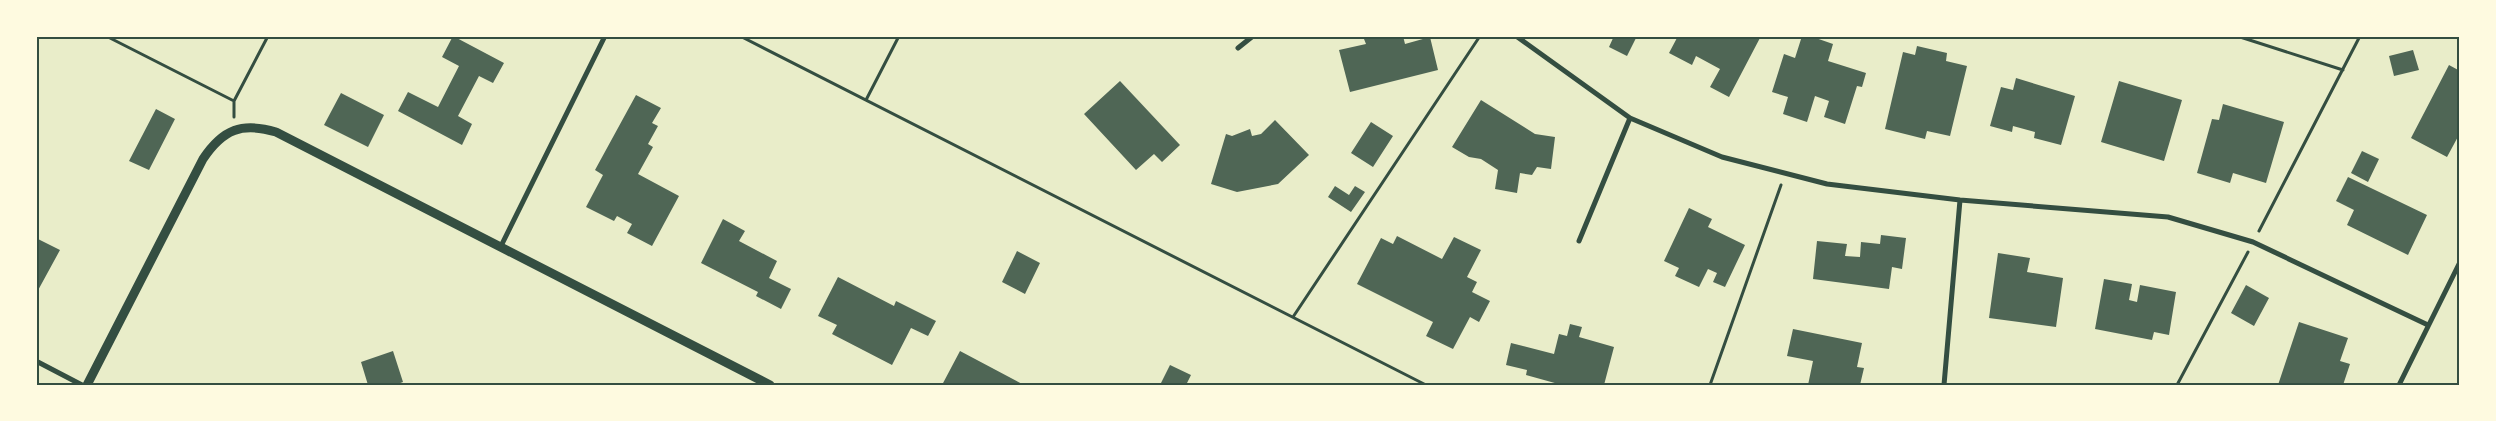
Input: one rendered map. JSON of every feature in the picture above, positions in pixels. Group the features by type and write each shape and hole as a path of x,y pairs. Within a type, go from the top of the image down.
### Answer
{"street":[{"path":"501,246 605,36"},
{"path":"1238,48 1253,36"},
{"path":"1516,36 1630,118 1722,157 1827,184 1960,200 2168,217 2254,242 2428,325"},
{"path":"1579,241 1630,118"},
{"path":"87,385 203,158 223,136 248,126 276,132 770,385"},
{"path":"1944,385 1960,200"},
{"path":"2399,385 2460,262"},
{"path":"36,361 82,385"}],"path":[{"path":"106,36 234,101"},
{"path":"235,130 234,101 268,36"},
{"path":"740,36 1426,385"},
{"path":"866,100 899,36"},
{"path":"1292,317 1480,36"},
{"path":"2237,36 2343,70"},
{"path":"2177,385 2254,242 2360,36"},
{"path":"1710,385 1785,173"}],"building":[{"path":"453,36 504,63 493,83 479,76 458,116 472,124 462,145 398,111 408,92 438,107 459,66 442,57"},
{"path":"1374,36 1403,36 1405,44 1430,37 1438,70 1350,92 1339,50 1366,44 1364,39"},
{"path":"1614,36 1637,36 1627,56 1609,47"},
{"path":"1678,36 1761,36 1729,97 1710,87 1720,69 1696,56 1692,65 1669,53"},
{"path":"1802,36 1810,36 1833,44 1828,61 1866,73 1862,87 1857,86 1845,124 1824,117 1829,101 1815,96 1807,122 1783,114 1788,97 1772,92 1784,54 1795,58"},
{"path":"1917,46 1947,53 1946,61 1967,66 1950,136 1927,131 1925,139 1885,129 1903,52 1915,55"},
{"path":"2413,50 2419,70 2394,76 2389,56"},
{"path":"2449,65 2460,71 2460,133 2447,157 2411,138"},
{"path":"2016,78 2075,96 2061,145 2034,138 2035,132 2013,126 2012,132 1990,126 2001,87 2013,90"},
{"path":"1120,81 1180,145 1162,162 1154,154 1136,170 1084,114"},
{"path":"2119,81 2182,100 2164,161 2101,142"},
{"path":"341,93 384,115 368,147 324,125"},
{"path":"636,95 661,108 652,123 658,126 648,144 653,147 638,174 679,196 652,246 627,233 632,224 617,216 614,221 586,207 603,175 595,170"},
{"path":"1481,100 1535,134 1555,137 1551,169 1537,167 1532,175 1520,173 1517,193 1495,189 1498,170 1481,159 1469,157 1452,147"},
{"path":"2223,104 2284,122 2266,183 2233,173 2230,183 2197,173 2212,119 2219,120"},
{"path":"156,109 175,119 149,170 129,161"},
{"path":"1275,120 1309,155 1278,184 1237,192 1211,184 1226,134 1232,136 1250,129 1252,136 1261,134"},
{"path":"1371,122 1393,136 1373,167 1351,153"},
{"path":"2362,151 2379,159 2368,182 2351,173"},
{"path":"2348,177 2427,215 2408,255 2347,225 2354,210 2336,201"},
{"path":"1335,186 1349,195 1355,186 1365,192 1351,212 1328,197"},
{"path":"1689,208 1712,219 1708,227 1745,245 1725,287 1713,282 1717,273 1708,269 1699,287 1675,276 1679,268 1664,261"},
{"path":"723,219 745,231 739,241 777,261 769,278 791,289 781,309 756,296 758,292 701,263"},
{"path":"1881,235 1906,238 1902,269 1892,267 1889,289 1813,279 1817,241 1847,244 1845,256 1860,257 1861,242 1880,244"},
{"path":"1397,236 1442,259 1454,237 1481,250 1467,277 1477,282 1472,292 1490,301 1479,322 1470,317 1453,349 1426,336 1433,322 1357,284 1381,238 1393,244"},
{"path":"36,238 60,250 36,294"},
{"path":"1017,251 1040,263 1025,294 1002,282"},
{"path":"1998,253 2030,258 2027,272 2063,278 2056,327 1989,318"},
{"path":"838,277 894,306 896,301 936,321 928,336 911,328 892,365 832,334 837,325 818,316"},
{"path":"2104,279 2132,284 2129,300 2137,302 2140,285 2176,292 2169,335 2154,332 2152,340 2095,329"},
{"path":"2246,285 2269,298 2254,326 2231,313"},
{"path":"2299,322 2348,338 2340,361 2350,364 2343,385 2278,385"},
{"path":"1570,324 1582,327 1579,337 1614,347 1604,385 1562,385 1526,375 1527,370 1506,365 1511,343 1554,354 1559,334 1567,336"},
{"path":"1793,329 1862,343 1857,367 1864,368 1860,385 1808,385 1813,361 1787,356"},
{"path":"393,351 403,382 395,385 368,385 361,362"},
{"path":"960,351 1024,385 942,385"},
{"path":"1170,365 1191,375 1186,385 1160,385"}]}
